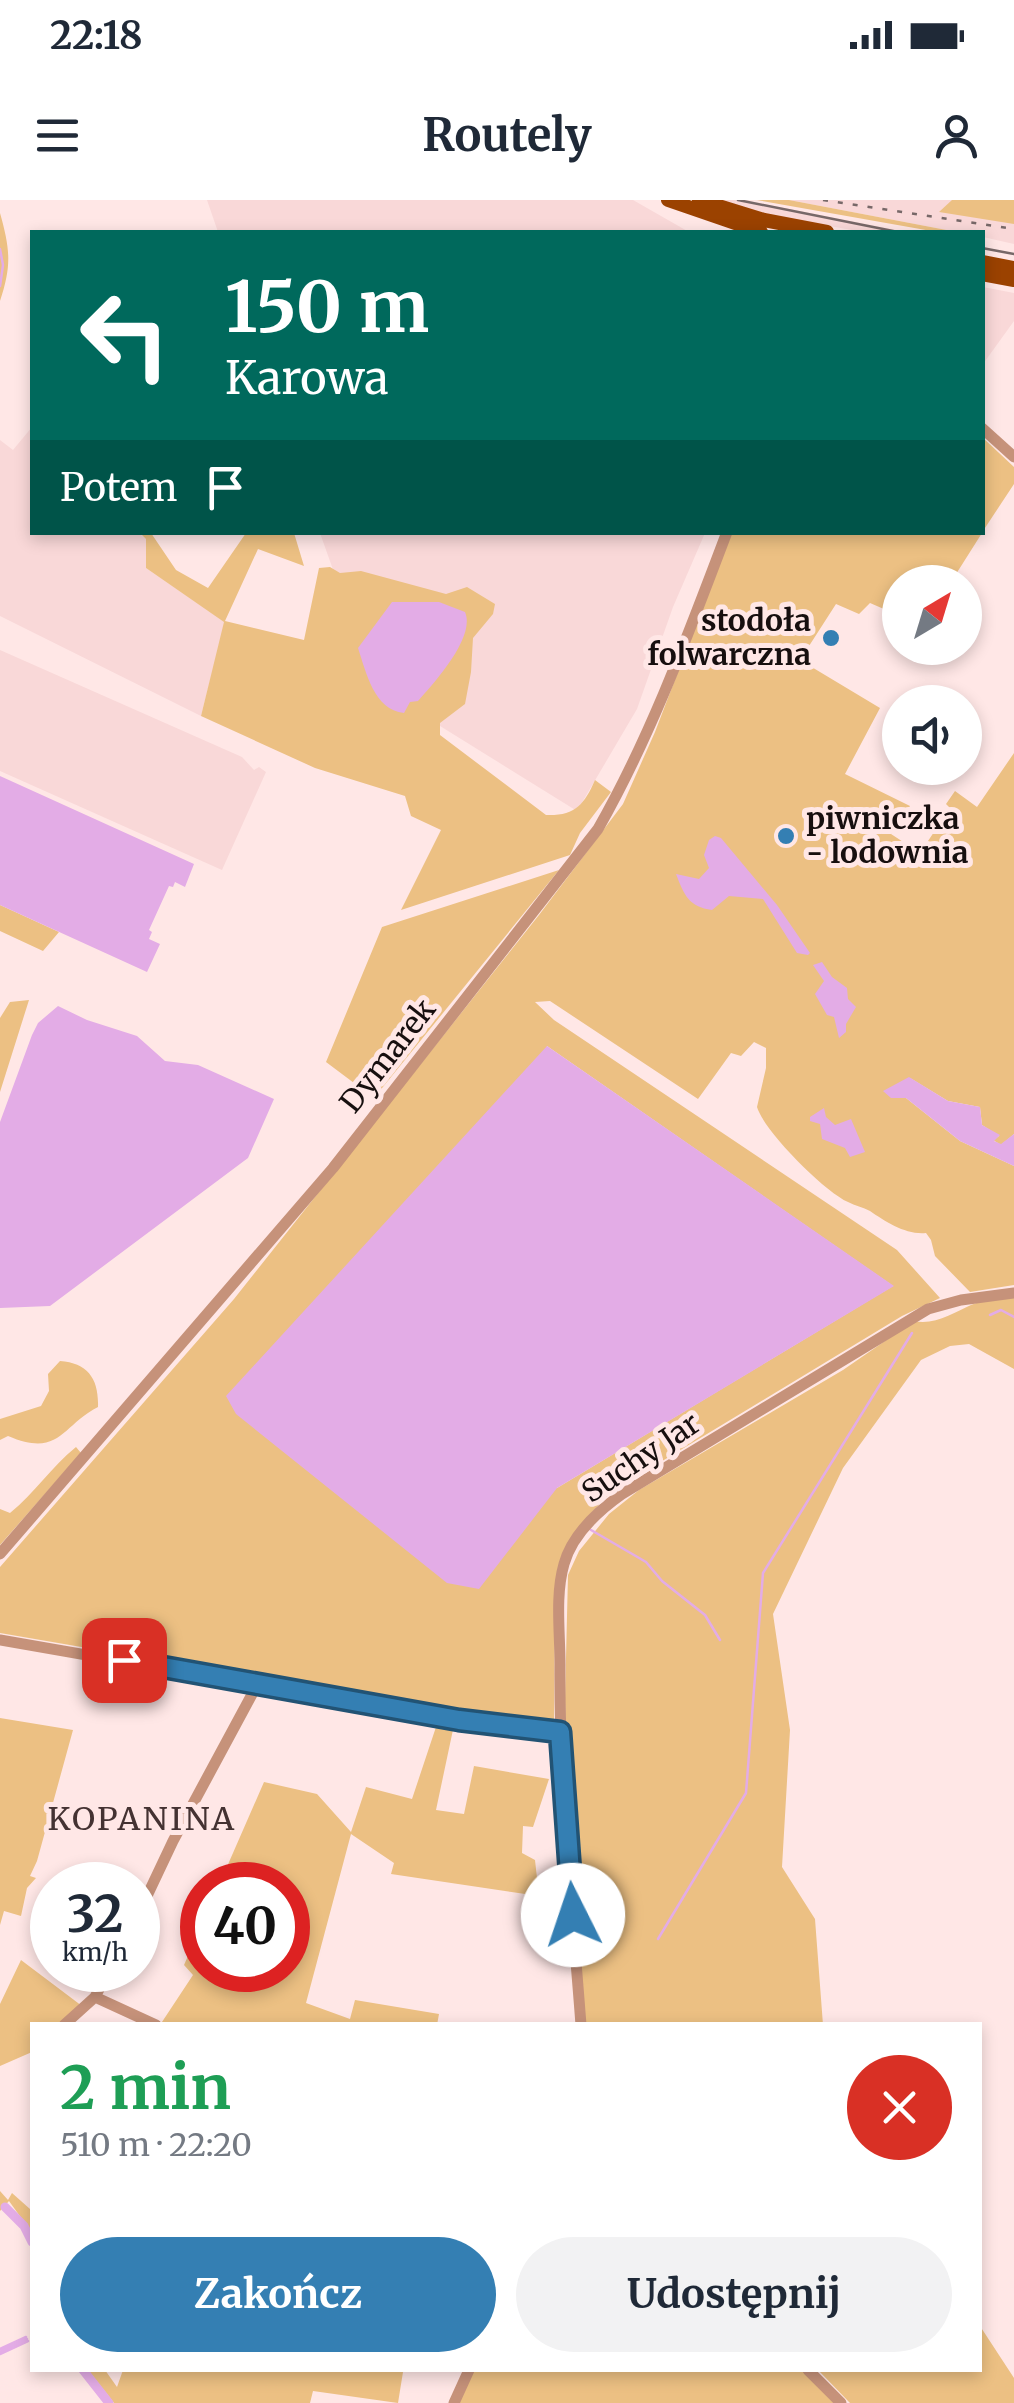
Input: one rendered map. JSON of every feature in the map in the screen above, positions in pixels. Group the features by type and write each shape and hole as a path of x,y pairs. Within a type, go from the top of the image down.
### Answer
{"main road":[{"path":"668,200 754,230"},
{"path":"700,200 764,220 814,230"},
{"path":"985,263 1014,268"},
{"path":"985,275 1014,280"}],"street":[{"path":"985,431 1014,457"},
{"name":"Dymarek","path":"0,1554 333,1168 598,829 614,802 681,650 726,535"},
{"name":"Suchy Jar","path":"581,2022 560,1732 562,1575 574,1544 602,1509 622,1494 928,1310 961,1300 1014,1293"},
{"path":"0,1640 459,1720 560,1732"},
{"path":"160,1872 257,1685"},
{"path":"67,2022 97,1992"},
{"path":"94,1997 149,2022"},
{"path":"454,2403 468,2372"},
{"path":"810,2372 842,2403"}],"shaded area":[{"path":"207,200 633,200 686,230 217,230"},
{"path":"715,200 745,200 896,230 852,230 773,216"},
{"path":"757,200 789,200 946,230 926,230"},
{"path":"789,200 1014,200 1014,244 985,237 985,230 946,230"},
{"path":"952,200 1014,200 1014,224 939,212"},
{"path":"0,213 8,257 0,301"},
{"path":"985,287 1014,293 1014,321 985,361"},
{"path":"30,429 30,535 141,535 146,539 146,568 225,622 201,716 0,616 0,440 13,450"},
{"path":"985,440 1014,467 1014,484 985,528"},
{"path":"142,535 152,535 176,570 208,588 245,535 295,535 304,566 258,549 225,621 304,640 319,568 330,567 340,573 361,571 446,594 467,587 495,604 493,614 473,638 465,704 440,723 440,735 546,815 577,807 595,780 611,792 580,833 570,855 401,910 441,830 411,816 405,796 315,768 201,716 224,622 146,568 146,539"},
{"path":"321,535 704,535 673,607 637,709 577,811 374,685"},
{"path":"730,535 981,535 962,565 882,565 882,608 870,603 859,614 836,604 800,660 880,708 845,774 910,806 891,834 920,853 950,808 946,804 955,791 977,807 1014,753 1014,1134 1001,1145 993,1140 999,1136 982,1125 980,1107 948,1101 910,1078 891,1098 906,1098 960,1141 1014,1166 1014,1285 970,1292 935,1256 926,1233 904,1230 848,1202 811,1173 783,1145 757,1107 766,1068 766,1048 754,1042 741,1056 731,1053 698,1099 550,1001 535,1002 554,1020 897,1250 940,1298 902,1316 611,1492 582,1523 555,1591 554,1728 0,1633 0,1567 234,1299 623,804 655,732","holes":["547,1046 893,1286 557,1488"]},
{"path":"392,602 439,602 465,612 467,622 452,659 404,713 385,705 378,697 358,648"},
{"path":"0,650 242,757 254,770 259,767 266,772 222,870 0,771"},
{"path":"0,776 194,864 185,887 175,882 173,887 169,886 149,930 149,939 160,944 147,972 0,905"},
{"path":"721,838 777,905 808,955 797,953 763,899 729,896 712,910 688,899 676,874 699,879 709,868 704,855 709,840"},
{"path":"559,870 374,1098 326,1062 382,927"},
{"path":"0,905 59,932 43,951 0,931"},
{"path":"822,962 832,977 847,988 848,999 856,1007 846,1032 839,1038 834,1017 827,1015 815,994 824,981 813,965"},
{"path":"29,1000 0,1092 0,1018 10,1002"},
{"path":"58,1006 137,1036 165,1061 198,1065 274,1099 248,1158 50,1306 0,1308 0,1122 38,1023"},
{"path":"547,1046 894,1286 557,1488 479,1589 447,1583 236,1414 226,1396"},
{"path":"909,1077 948,1101 980,1107 982,1125 1000,1135 994,1141 1001,1144 1014,1134 1014,1166 960,1141 906,1098 891,1098 883,1091"},
{"path":"824,1108 826,1117 835,1125 851,1119 865,1152 850,1157 845,1148 822,1139 820,1124 810,1121 810,1117"},
{"path":"1014,1296 1014,1369 969,1344 950,1346 921,1360 843,1468 773,1614 790,1730 782,1867 815,1919 823,2022 585,2022 565,1699 568,1575 579,1551 609,1514 639,1490 843,1370 914,1321 937,1320 976,1303"},
{"path":"60,1361 78,1365 90,1374 98,1407 50,1442 25,1442 8,1436 0,1440 0,1419 41,1406 49,1391 48,1374"},
{"path":"76,1447 81,1453 0,1545 0,1509 10,1513"},
{"path":"0,1718 73,1730 37,1861 30,1862 30,1885 21,1916 4,1911 0,1925"},
{"path":"437,1724 454,1725 436,1810 464,1814 474,1766 549,1779 533,1827 523,1826 522,1853 535,1860 539,1896 391,1874 394,1863 351,1834 310,1988 310,1862 229,1862 264,1782 317,1794 351,1832 366,1787 412,1799"},
{"path":"21,1960 30,1967 30,1992 63,1992 82,2006 63,2022 30,2022 30,2053 0,2066 0,2004"},
{"path":"182,1992 309,1992 306,2003 350,2019 355,2000 439,2014 438,2022 162,2022"},
{"path":"0,2191 8,2200 12,2193 30,2209 30,2230 9,2201 0,2211"},
{"path":"982,2329 1014,2378 1014,2403 850,2403 820,2372 982,2372"},
{"path":"90,2372 106,2372 117,2387 122,2372 403,2372 398,2403 313,2391 310,2403 114,2403"},
{"path":"471,2372 804,2372 834,2403 459,2403"}],"waterway":[{"path":"0,249 0,286"},
{"path":"990,1315 1001,1310 1014,1317"},
{"path":"658,1939 746,1793 763,1573 912,1333"},
{"path":"591,1530 646,1562 662,1581 705,1615 720,1640"},
{"path":"5,2207 30,2238"},
{"path":"0,2349 26,2337"},
{"path":"0,2352 27,2339"},
{"path":"0,2354 28,2341"},
{"path":"85,2372 109,2403"}],"tram line":[{"path":"738,200 888,230"},
{"path":"985,249 1014,254"}],"railway":[{"path":"823,200 1014,229"}],"place":[{"name":"stodoła folwarczna","path":"831,638"},
{"name":"piwniczka - lodownia","path":"786,836"}],"district":[{"name":"KOPANINA","path":"142,1819"}],"route":[{"path":"124,1660 459,1720 560,1732 573,1915"}]}
